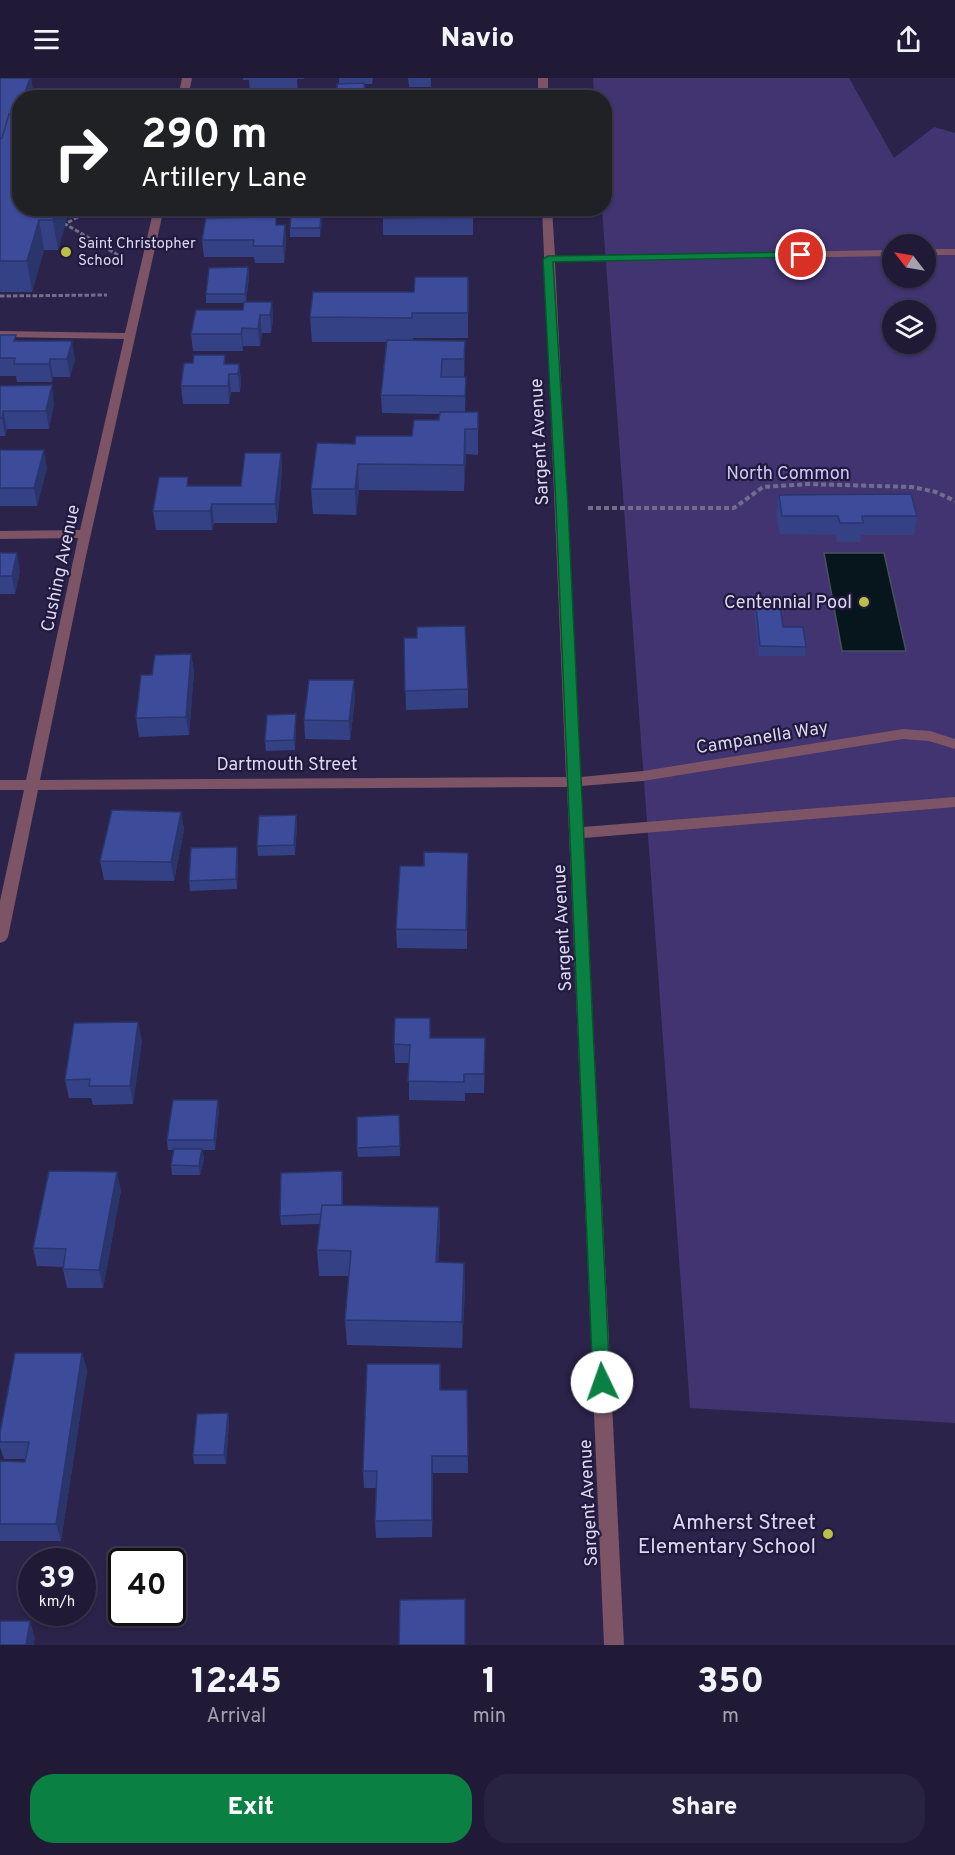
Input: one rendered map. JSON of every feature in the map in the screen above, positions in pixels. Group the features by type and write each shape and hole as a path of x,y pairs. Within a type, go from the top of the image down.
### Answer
{"street":[{"name":"Cushing Avenue","path":"0,937 86,534 157,216"},
{"name":"Sargent Avenue","path":"546,216 562,507 614,1645"},
{"path":"936,252 955,252"},
{"path":"548,259 882,253"},
{"path":"0,334 131,336"},
{"path":"0,535 86,534"},
{"name":"Campanella Way","path":"574,782 643,776 903,734 930,736 955,744"},
{"name":"Dartmouth Street","path":"0,785 574,782"},
{"path":"577,833 955,802"}],"path":[{"path":"80,216 65,224 118,255"},
{"path":"0,296 107,295"},
{"path":"562,507 735,508 763,487 808,484 912,488 936,492 955,501"}],"green space":[{"name":"North Common","path":"593,78 849,78 894,158 934,127 955,133 955,1423 690,1408 603,216 612,216 612,90 594,90"}],"shaded area":[{"name":"Centennial Pool","path":"824,553 884,553 906,651 842,651"}],"building":[{"path":"0,78 30,78 26,90 12,90 12,114 9,114 2,138 0,138"},
{"path":"364,83 365,90 337,90 337,84"},
{"path":"9,114 12,114 12,216 54,216 53,220 39,220 27,261 0,261 0,138 2,138"},
{"path":"291,216 321,216 320,228 290,228"},
{"path":"383,216 473,216 473,217 383,218"},
{"path":"276,217 276,225 285,225 283,246 253,246 254,240 202,240 206,218"},
{"path":"248,267 245,294 206,294 209,268"},
{"path":"415,277 468,277 468,313 412,313 412,318 310,317 313,292 414,292"},
{"path":"244,302 272,302 270,315 260,315 258,329 242,328 241,334 191,334 196,310 243,310"},
{"path":"0,335 16,335 14,341 72,341 67,359 50,359 49,364 14,364 15,358 0,358"},
{"path":"387,340 465,341 464,359 442,359 441,377 466,377 465,396 381,395"},
{"path":"194,355 225,355 224,364 239,364 238,374 229,374 228,386 181,386 184,363 193,363"},
{"path":"52,385 46,411 3,411 2,418 0,418 0,386"},
{"path":"440,412 478,412 478,429 465,429 464,465 358,464 355,489 311,489 317,443 355,444 356,436 412,436 414,420 439,420"},
{"path":"0,450 44,450 34,488 0,488"},
{"path":"245,453 281,453 275,504 212,504 210,511 153,511 159,477 188,477 187,486 241,486"},
{"path":"911,494 917,516 862,516 863,523 840,523 838,516 782,516 779,495"},
{"path":"0,553 17,553 12,576 0,576"},
{"path":"756,606 780,606 783,627 803,627 806,647 760,646"},
{"path":"465,626 468,689 405,691 404,638 417,638 417,627"},
{"path":"191,654 186,717 136,718 141,675 152,675 155,655"},
{"path":"309,680 354,680 349,721 304,720"},
{"path":"296,714 294,740 265,741 267,715"},
{"path":"112,810 181,812 171,862 100,861"},
{"path":"296,815 294,845 257,846 259,816"},
{"path":"237,847 236,879 189,881 191,848"},
{"path":"424,852 468,853 466,930 396,929 400,866 424,866"},
{"path":"395,1018 430,1018 430,1038 485,1038 484,1074 464,1074 464,1082 408,1081 410,1045 394,1044"},
{"path":"138,1022 130,1086 89,1086 90,1079 65,1080 74,1023"},
{"path":"173,1100 218,1100 214,1140 167,1140"},
{"path":"399,1115 400,1146 357,1148 357,1117"},
{"path":"174,1149 202,1149 199,1166 171,1165"},
{"path":"49,1171 117,1172 99,1270 63,1269 66,1249 33,1248"},
{"path":"342,1171 342,1205 322,1205 321,1214 280,1216 281,1173"},
{"path":"322,1205 439,1207 436,1262 464,1263 462,1322 345,1320 351,1251 317,1250"},
{"path":"15,1353 82,1353 56,1524 0,1524 0,1461 25,1462 29,1442 0,1442"},
{"path":"367,1364 440,1364 440,1390 467,1390 468,1456 432,1456 432,1520 375,1521 377,1471 363,1471"},
{"path":"228,1413 224,1455 193,1455 197,1414"},
{"path":"465,1599 465,1645 399,1645 400,1600"},
{"path":"0,1621 18,1621 18,1626 29,1626 26,1645 0,1645"}],"place":[{"name":"Saint Christopher School","path":"66,252"},
{"name":"Centennial Pool","path":"864,602"},
{"name":"Amherst Street Elementary School","path":"828,1534"}],"route":[{"path":"602,1382 562,507 548,259 801,255"}]}
